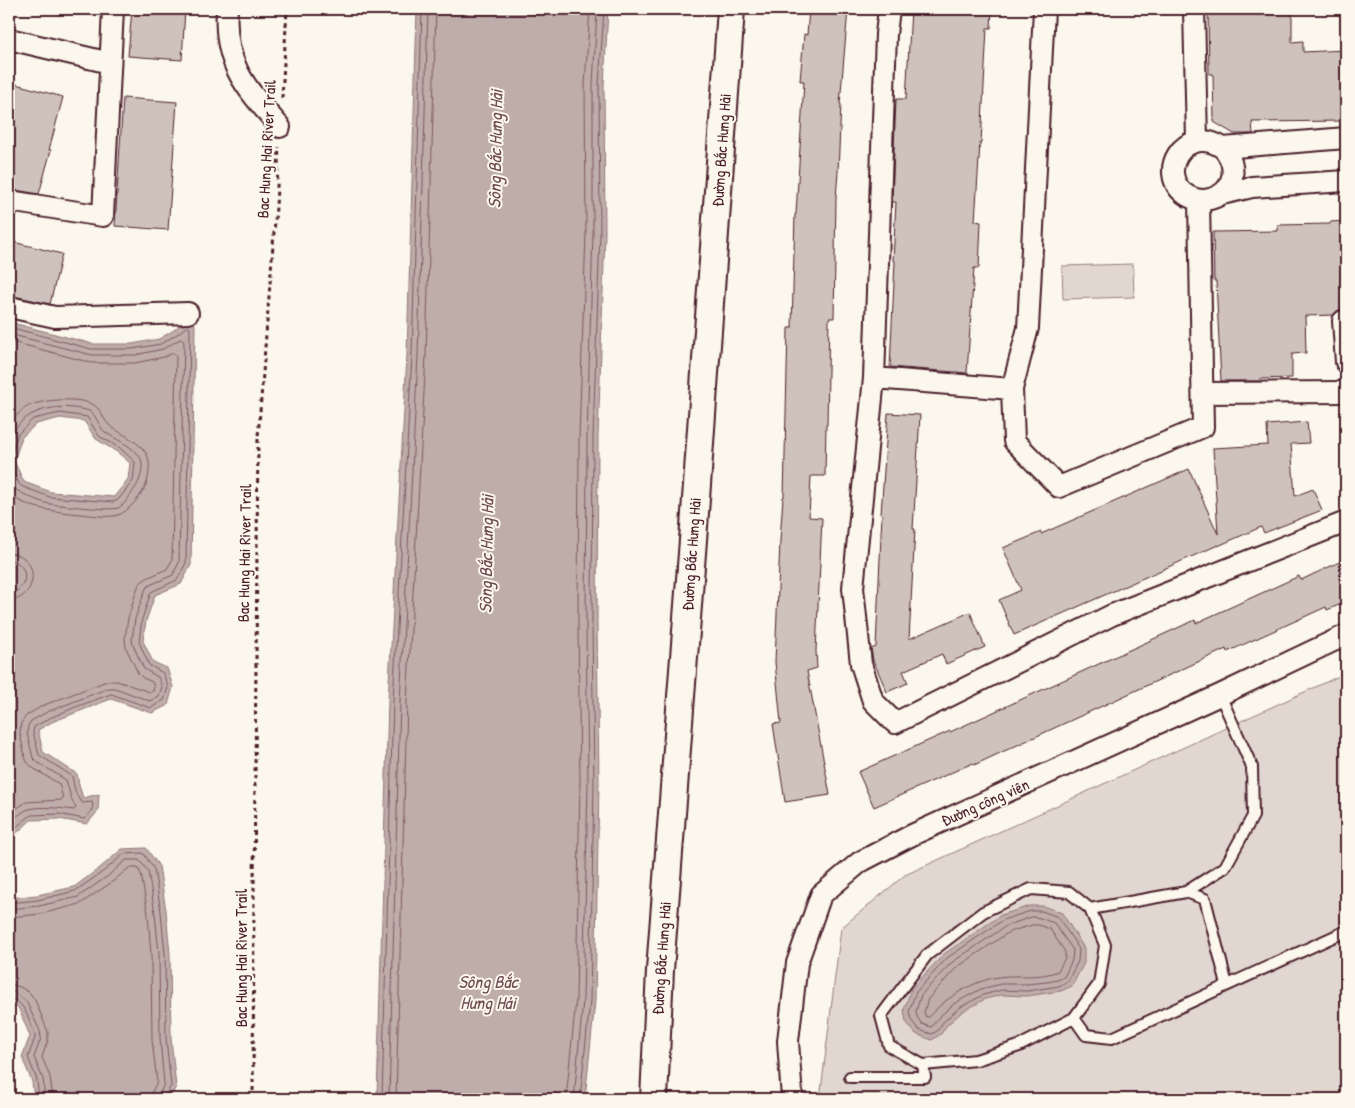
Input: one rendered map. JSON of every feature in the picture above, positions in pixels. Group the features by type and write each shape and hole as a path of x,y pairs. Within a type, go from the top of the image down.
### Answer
{"street":[{"path":"9,200 103,216 112,9"},
{"path":"227,9 226,26 229,51 238,73 251,93 280,127"},
{"name":"Đường Bắc Hưng Hải","path":"654,1099 660,970 731,9"},
{"path":"889,9 886,34 874,378 853,588 861,664 872,701 895,723 1112,615 1346,522"},
{"path":"1044,9 1028,328 1012,389 1014,441 1059,487 1203,426 1199,200"},
{"path":"1194,9 1197,141"},
{"path":"9,39 110,63"},
{"path":"1223,148 1346,138"},
{"path":"1222,194 1230,182 1233,167 1228,154 1223,148 1206,140 1189,143 1182,148 1174,163 1175,180 1178,187 1184,193 1191,198 1199,200 1207,200 1222,194 1252,187 1346,181"},
{"path":"9,307 55,317 188,313"},
{"path":"1343,320 1346,362"},
{"path":"874,378 1012,389"},
{"path":"1203,393 1346,392"},
{"name":"Đường công viên","path":"792,1099 788,1041 797,963 821,895 860,862 912,835 1220,695 1346,635"}],"lane":[{"path":"1090,909 1186,892 1225,867 1253,816 1252,767 1220,695"},
{"path":"1031,889 1068,892 1090,909 1105,945 1099,984 1074,1018 1019,1046 976,1060 923,1065 889,1046 881,1016 927,955 983,912 1031,889"},
{"path":"1186,892 1205,899 1227,985"},
{"path":"1074,1018 1086,1035 1112,1038 1346,931"},
{"path":"850,1077 925,1078 923,1065"}],"path":[{"name":"Bac Hung Hai River Trail","path":"253,1099 258,437 276,207 287,9"}],"shaded area":[{"path":"1133,264 1134,297 1063,299 1062,266"},
{"path":"1346,673 1346,1094 1334,1099 820,1099 841,928 905,875"}],"water":[{"name":"Sông Bắc Hưng Hải","path":"417,9 608,9 604,85 605,233 598,437 597,623 599,783 595,1001 585,1099 377,1099 388,701 407,355"},
{"path":"186,320 195,324 191,565 181,584 155,595 146,621 143,641 153,662 167,668 173,687 168,705 152,713 111,699 52,722 38,730 43,752 77,774 83,798 99,794 98,811 87,824 59,819 31,820 9,840 9,585 14,575 9,570 9,322 93,344 132,344 159,339","holes":["60,418 84,421 96,439 130,463 128,479 114,497 51,492 24,482 14,461 22,437 36,424"]},
{"path":"146,848 159,866 166,911 170,954 171,1039 176,1087 169,1099 34,1099 32,1082 22,1057 30,1036 18,1007 9,1002 9,898 37,895 74,887 122,849"},
{"path":"1030,906 1043,906 1062,913 1084,948 1084,963 1072,986 1061,991 1027,996 1002,995 985,999 962,1012 947,1025 941,1034 932,1040 916,1034 906,1022 904,1010 911,989 944,954 1001,915"}],"building":[{"path":"132,9 185,9 182,60 128,56"},
{"path":"809,9 848,9 840,104 834,318 829,318 825,476 811,476 809,517 822,518 816,651 817,668 807,671 830,795 785,802 773,724 781,723 775,662 780,541 784,497 788,328 792,328 795,214 804,81 800,81 804,34 807,35"},
{"path":"911,9 992,9 991,28 987,28 975,221 981,222 979,268 974,268 967,373 890,367 895,261 893,261 896,202 892,202 896,99 906,99"},
{"path":"1208,9 1292,9 1292,42 1303,41 1303,52 1346,50 1346,121 1252,122 1253,134 1234,134 1214,122 1213,74 1209,74"},
{"path":"12,83 63,97 39,194 9,189 9,95"},
{"path":"123,98 177,102 168,230 115,226"},
{"path":"1346,221 1346,310 1342,309 1333,315 1305,316 1306,353 1292,354 1292,378 1260,379 1260,381 1221,381 1216,281 1214,281 1213,232 1278,231 1278,225 1330,224 1330,222"},
{"path":"9,241 62,254 50,304 9,295"},
{"path":"888,413 920,415 909,639 970,612 985,647 946,664 942,654 903,671 908,683 887,692 873,660 871,649 876,647 881,514"},
{"path":"1307,422 1309,443 1291,444 1295,496 1313,489 1322,510 1264,533 1261,527 1014,635 999,600 1021,590 1003,548 1041,532 1041,534 1189,469 1218,534 1213,448 1268,445 1267,425"},
{"path":"1346,559 1346,602 1327,610 1326,607 1227,652 1226,649 974,765 973,763 874,807 858,772 1195,620 1196,623 1299,576 1301,580"}]}
